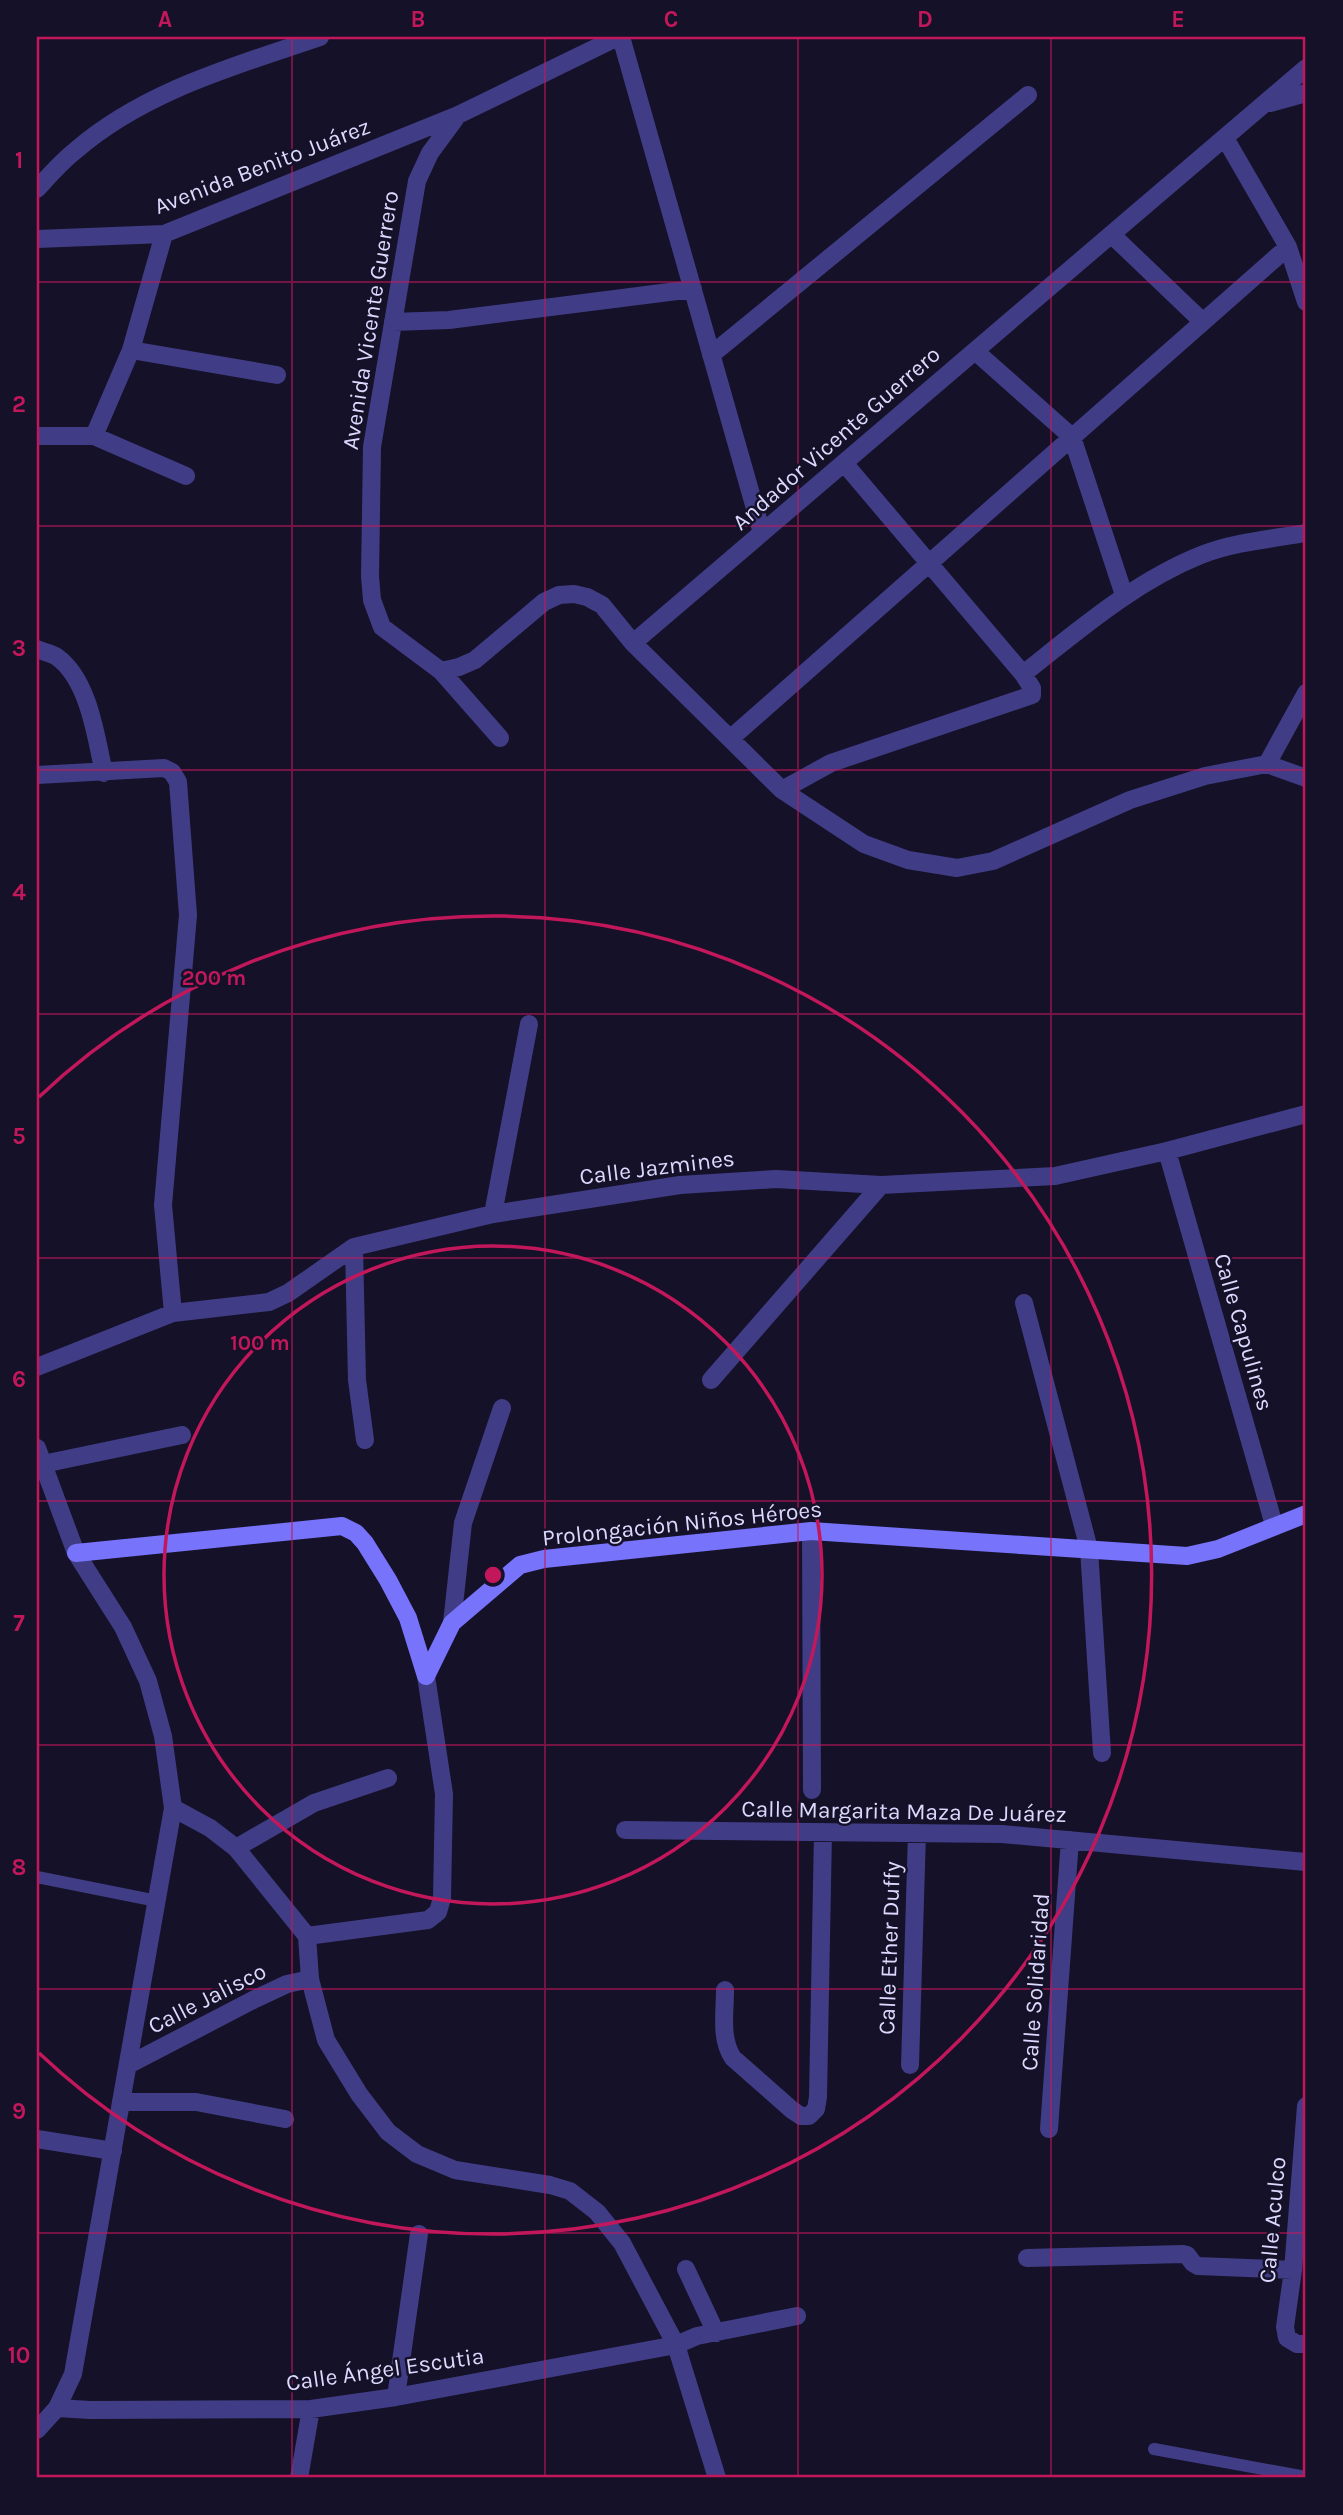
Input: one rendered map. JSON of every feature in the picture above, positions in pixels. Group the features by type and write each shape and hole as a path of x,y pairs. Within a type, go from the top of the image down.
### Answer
{"main road":[{"name":"Prolongación Niños Héroes","path":"426,1676 453,1623 520,1565 544,1559 811,1531 1187,1556 1218,1549 1306,1514"},
{"path":"76,1553 342,1526 356,1533 365,1543 388,1580 408,1618 426,1676"}],"street":[{"path":"37,189 75,150 128,114 188,83 320,37"},
{"path":"620,37 762,533"},
{"name":"Avenida Benito Juárez","path":"37,239 164,234 458,115 620,37"},
{"name":"Andador Vicente Guerrero","path":"633,643 1306,68"},
{"path":"1263,105 1306,93"},
{"path":"711,355 1028,95"},
{"name":"Avenida Vicente Guerrero","path":"441,671 383,627 372,600 372,447 417,181 430,153 458,115"},
{"path":"1225,138 1287,247 1305,292"},
{"path":"94,436 131,349 164,234"},
{"path":"1112,234 1203,322"},
{"path":"731,738 1287,247"},
{"path":"393,322 450,320 692,289"},
{"path":"131,349 277,375"},
{"path":"975,351 1072,437 1124,594"},
{"path":"37,436 94,436 186,476"},
{"path":"782,790 831,763 1032,695 1032,688 1023,674 844,463"},
{"path":"1023,674 1124,594 1201,555 1240,544 1306,533"},
{"path":"499,738 441,671 475,660 544,602 559,595 574,594 603,605 633,643 782,790 864,844 908,860 957,868 993,861 1130,800 1205,775 1267,764 1306,778"},
{"path":"37,649 57,657 76,678 90,711 104,773"},
{"path":"1267,764 1306,693"},
{"path":"37,775 164,768 172,772 178,782 188,915 163,1205 173,1313"},
{"path":"493,1214 529,1024"},
{"name":"Calle Jazmines","path":"37,1367 173,1313 268,1302 288,1293 354,1247 493,1214 680,1185 776,1179 881,1185 1055,1176 1167,1151 1306,1114"},
{"name":"Calle Capulines","path":"1167,1151 1273,1525"},
{"path":"711,1380 881,1185"},
{"path":"354,1247 356,1380 365,1440"},
{"path":"1024,1303 1089,1549 1102,1754"},
{"path":"453,1623 463,1523 502,1408"},
{"path":"37,2430 57,2408 73,2374 173,1808 163,1736 148,1681 124,1627 76,1553 40,1456 182,1435"},
{"path":"811,1531 812,1790"},
{"path":"307,1936 428,1920 438,1912 442,1898 444,1794 426,1676"},
{"path":"236,1848 314,1803 388,1779"},
{"path":"173,1808 209,1828 236,1848 307,1936 310,1979 326,2040 359,2094 388,2132 417,2154 455,2170 550,2185 570,2191 597,2212 622,2243 676,2345 717,2478"},
{"name":"Calle Margarita Maza De Juárez","path":"625,1830 1002,1834 1306,1862"},
{"path":"724,1990 726,2049 733,2059 792,2110 801,2116 809,2116 816,2109 818,2097 824,1832"},
{"name":"Calle Ether Duffy","path":"910,2065 917,1833"},
{"name":"Calle Solidaridad","path":"1049,2129 1070,1840"},
{"name":"Calle Jalisco","path":"128,2065 265,1994 287,1984 310,1979"},
{"path":"121,2102 196,2102 285,2119"},
{"name":"Calle Aculco","path":"1306,2106 1293,2270 1285,2327 1287,2338 1297,2344 1306,2344"},
{"path":"37,2140 113,2151"},
{"path":"396,2397 419,2234"},
{"path":"1027,2258 1183,2254 1198,2266 1293,2270"},
{"path":"686,2269 716,2333"},
{"name":"Calle Ángel Escutia","path":"57,2408 311,2409 396,2397 676,2345 697,2336 797,2316"},
{"path":"299,2478 311,2409"}],"lane":[{"path":"37,1877 157,1901"},
{"path":"1154,2449 1306,2477"}]}
